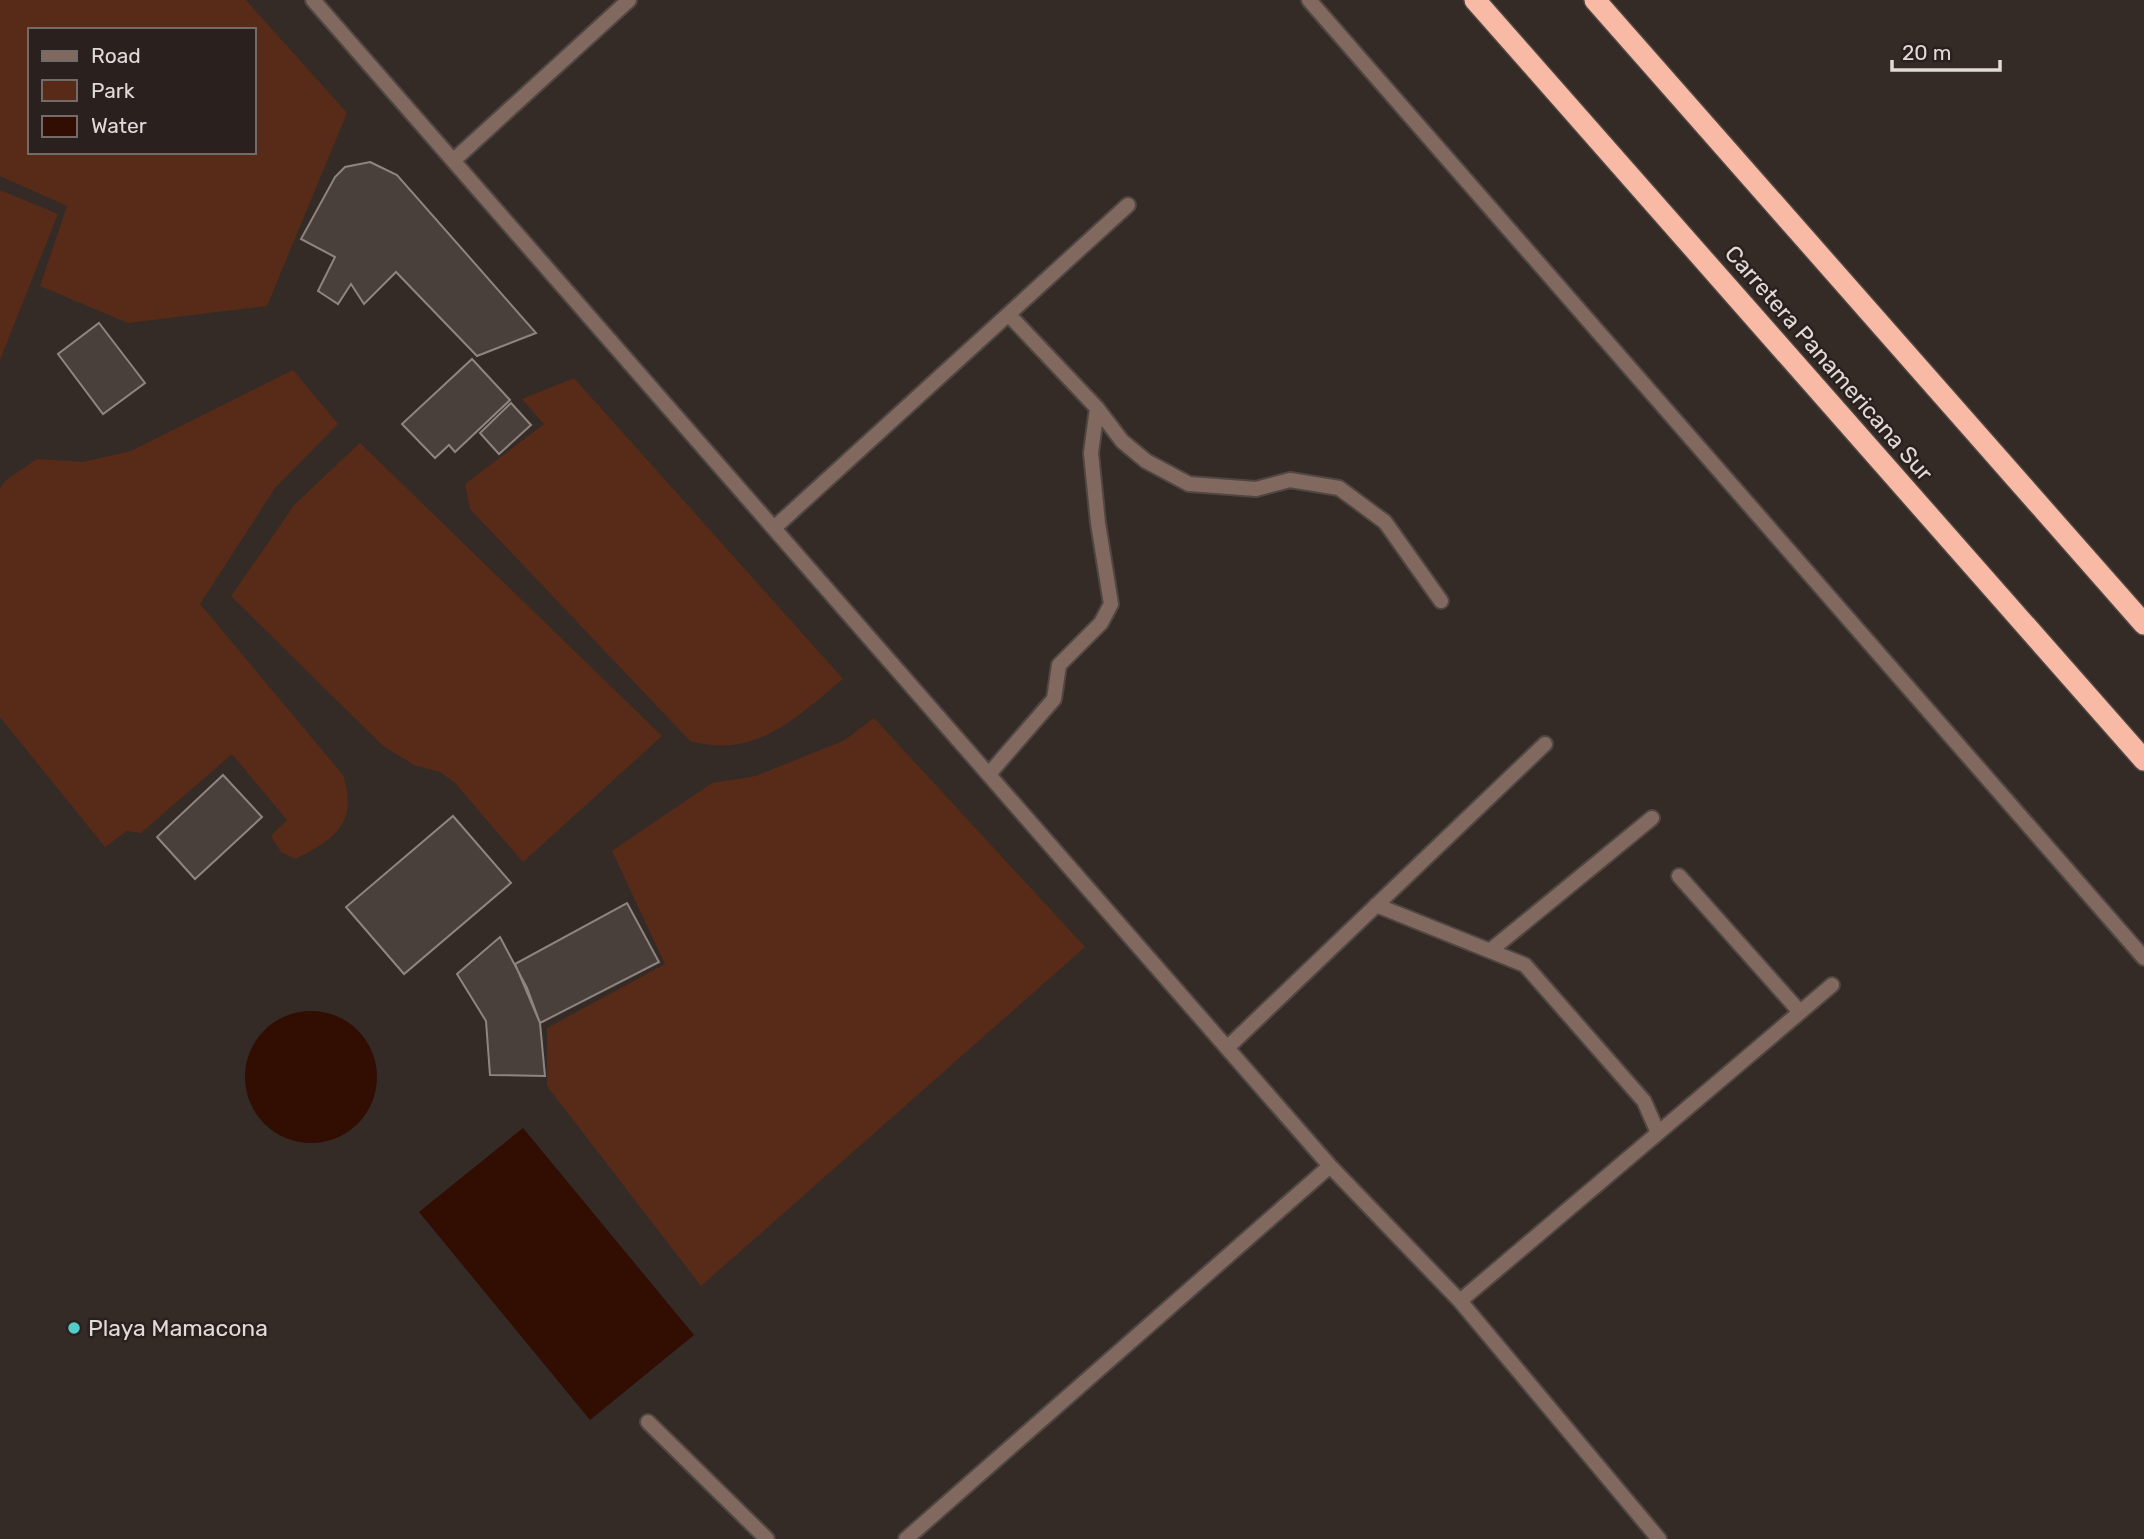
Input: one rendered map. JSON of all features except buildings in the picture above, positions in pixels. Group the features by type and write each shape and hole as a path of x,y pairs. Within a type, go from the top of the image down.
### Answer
{"highway":[{"name":"Carretera Panamericana Sur","path":"1475,0 2144,760"},
{"path":"1595,0 2144,624"}],"street":[{"path":"313,0 1329,1166 1460,1301 1654,1534 1637,1539"},
{"path":"454,160 629,0"},
{"path":"1309,0 2144,958"},
{"path":"774,528 1010,316 1128,205"},
{"path":"1010,316 1097,408 1122,441 1146,461 1189,484 1256,489 1290,480 1339,488 1385,522 1441,601"},
{"path":"989,774 1054,699 1059,665 1101,623 1111,604 1098,523 1091,453 1097,408"},
{"path":"1227,1048 1545,744"},
{"path":"1491,950 1653,818"},
{"path":"1679,876 1800,1012"},
{"path":"1376,905 1525,965 1644,1101 1658,1133"},
{"path":"1460,1301 1832,985"},
{"path":"906,1539 1329,1166"},
{"path":"648,1422 767,1539"}],"green space":[{"path":"0,0 246,0 347,113 267,306 128,323 40,286 67,206 0,176"},
{"path":"0,190 58,214 0,360"},
{"path":"293,370 338,424 275,488 200,604 343,775 348,806 345,818 332,837 309,852 295,859 281,852 271,836 287,820 232,754 141,833 127,831 105,847 0,717 0,488 6,480 37,459 83,462 131,451"},
{"path":"574,378 843,679 774,731 735,745 690,741 470,509 465,484 544,424 522,399"},
{"path":"360,443 662,736 523,862 455,783 440,772 414,765 383,746 231,596 295,504"},
{"path":"874,718 1085,947 701,1286 547,1086 547,1028 665,964 612,851 712,783 756,776 845,740"}],"water":[{"path":"311,1011 336,1016 358,1030 372,1052 377,1077 372,1102 358,1124 336,1138 311,1143 286,1138 264,1124 250,1102 245,1077 250,1052 264,1030 286,1016"},
{"path":"523,1128 694,1335 590,1420 419,1212"}],"place":[{"name":"Playa Mamacona","path":"74,1328"}]}
